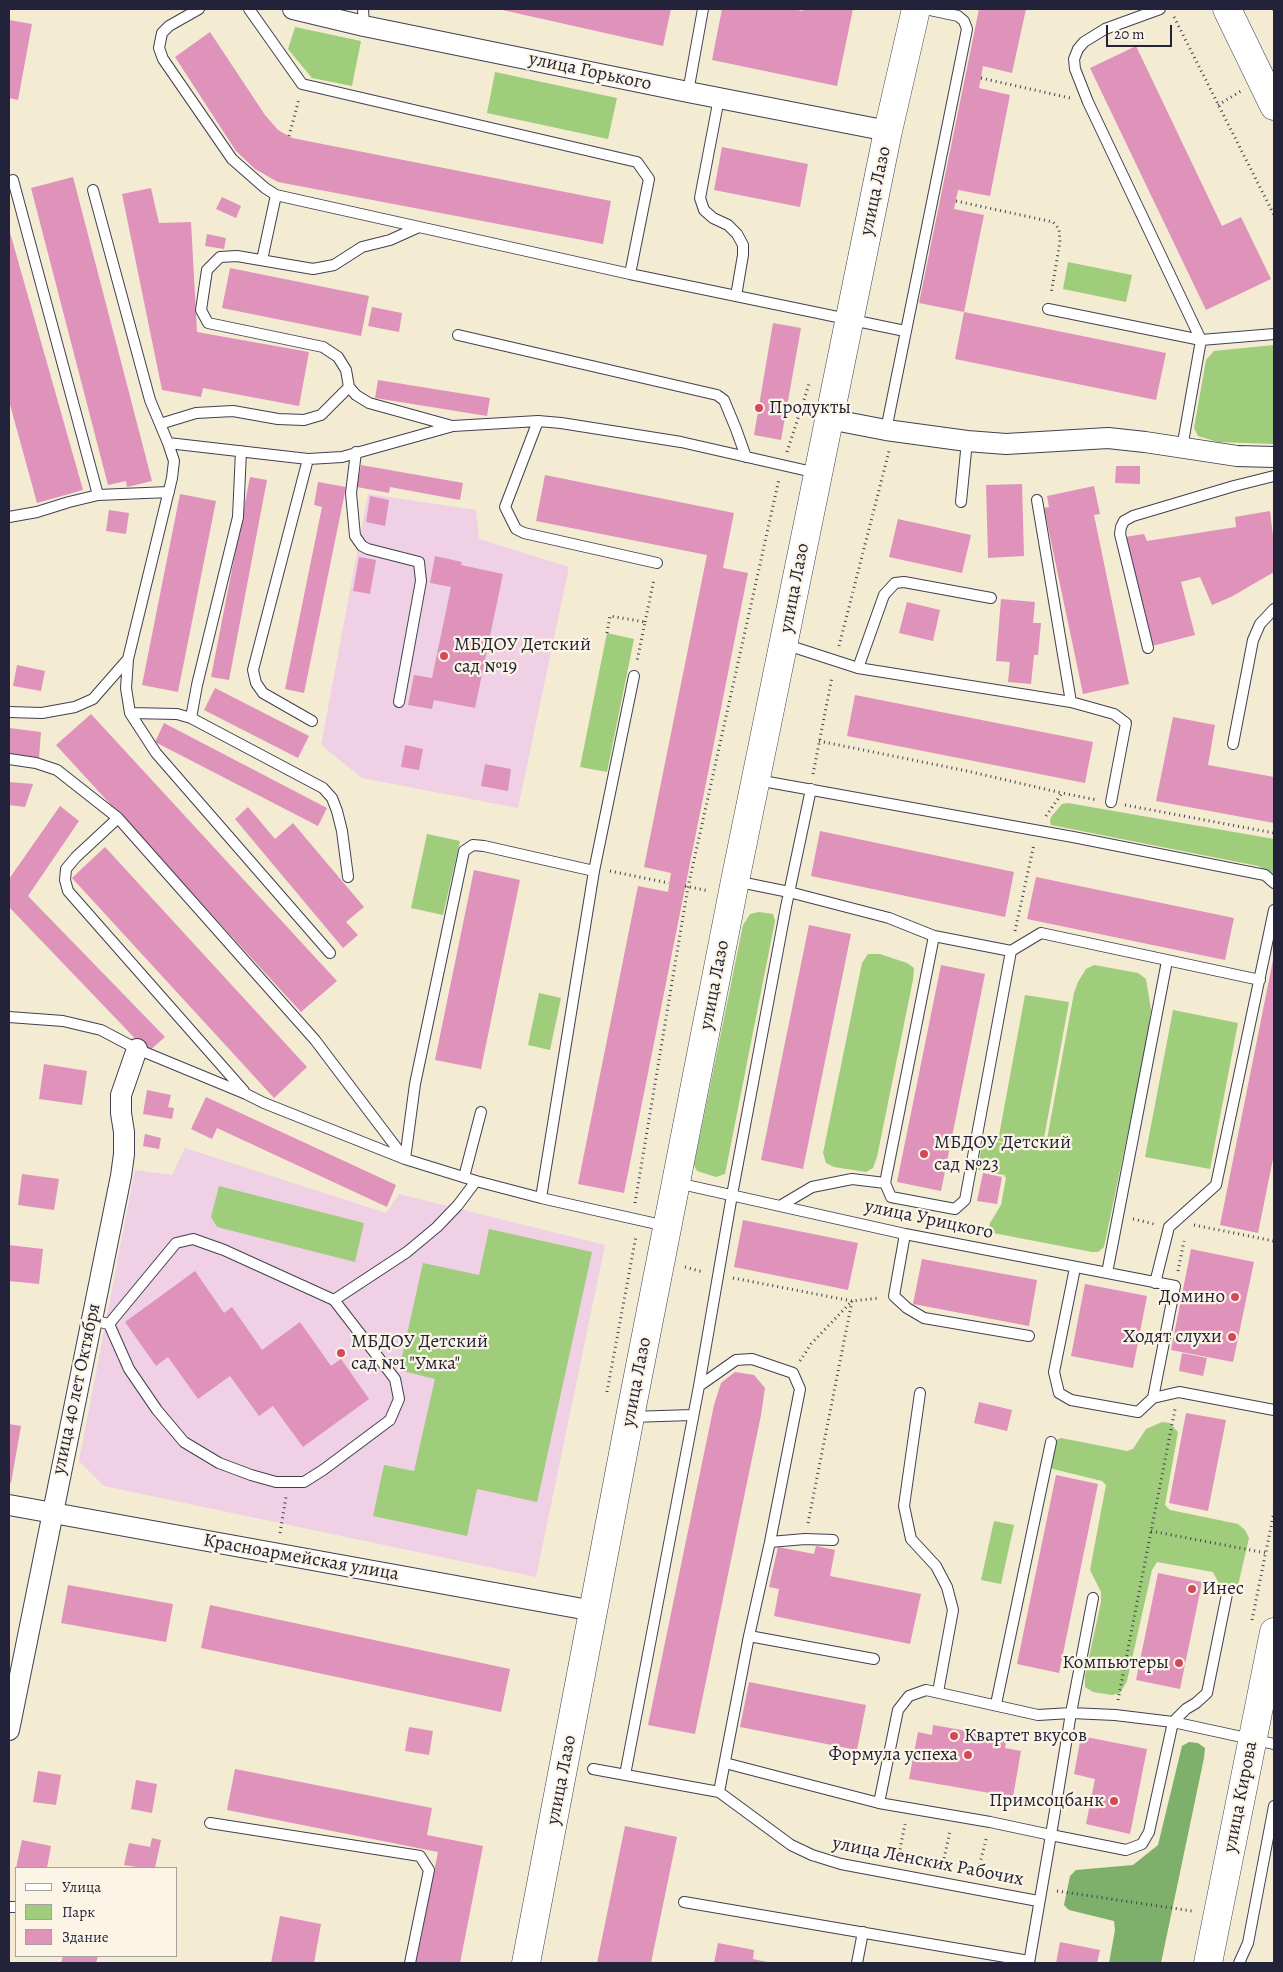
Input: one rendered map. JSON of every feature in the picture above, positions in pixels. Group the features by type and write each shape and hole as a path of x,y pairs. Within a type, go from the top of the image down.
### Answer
{"main road":[{"name":"улица Лазо","path":"526,1963 735,881 888,131 916,9"},
{"path":"1227,9 1274,106"},
{"name":"улица Кирова","path":"1208,1963 1263,1742 1274,1632"}],"street":[{"name":"улица Горького","path":"293,9 363,18 688,92 888,131"},
{"path":"829,419 967,441 1006,444 1108,438 1237,456 1274,457"},
{"name":"улица 40 лет Октября","path":"9,1730 52,1512 100,1322 124,1154 121,1095 138,1049"},
{"name":"Красноармейская улица","path":"9,1505 594,1611"}],"lane":[{"path":"199,9 169,26 162,33 159,48 163,59 232,159 276,195 630,274 905,331"},
{"path":"249,9 302,84 637,162 649,179 630,274"},
{"path":"688,92 703,9"},
{"path":"890,430 905,331 967,29 964,20 958,16 925,9"},
{"path":"1160,9 1105,29 1084,42 1078,49 1074,59 1075,69 1088,102 1201,340 1182,448"},
{"path":"719,98 700,198 704,210 713,218 728,225 743,244 743,256 736,296"},
{"path":"13,180 98,495"},
{"path":"93,190 150,400 174,461 169,492 128,659 126,688 130,713 156,753 330,953"},
{"path":"262,260 276,195"},
{"path":"419,227 390,240 362,247 334,265 313,269 237,256 220,257 208,270 201,310 208,323 323,347 338,357 346,370 349,386 356,395 369,403 453,426"},
{"path":"1048,309 1201,340 1274,334"},
{"path":"458,335 717,395 724,400 746,457"},
{"path":"160,424 196,412 224,412 304,420 321,416 349,386"},
{"path":"168,443 308,459 342,457 453,426 538,421 681,442 818,473"},
{"path":"538,421 505,507 516,529 524,533 657,563"},
{"path":"961,502 967,441"},
{"path":"191,718 197,685 238,517 241,451"},
{"path":"356,452 351,493 356,536 362,546 368,549 419,562 421,581 399,702"},
{"path":"308,459 253,670 256,683 263,693 312,721"},
{"path":"1148,648 1120,534 1124,521 1133,516 1274,476"},
{"path":"9,517 36,512 98,495 169,492"},
{"path":"1037,500 1071,702"},
{"path":"858,668 884,595 895,583 904,582 991,598"},
{"path":"1233,744 1253,640 1260,624 1274,608"},
{"path":"783,644 858,668 1071,702 1114,714 1126,722 1111,802"},
{"path":"9,712 42,713 75,708 93,699 128,659"},
{"path":"541,1198 594,870 634,676"},
{"path":"130,713 177,714 191,718 323,788 332,798 337,811 342,831 348,877"},
{"path":"9,759 36,763 57,770 118,818 314,1040 405,1159"},
{"path":"756,780 1036,830 1265,875 1274,883"},
{"path":"625,1775 699,1386 732,1195 789,892 811,789"},
{"path":"118,818 76,857 66,869 65,880 68,890 246,1094"},
{"path":"405,1159 415,1084 464,851 473,845 484,846 594,870"},
{"path":"735,881 789,892 889,918 934,936 1011,951 1041,933 1260,980"},
{"path":"1155,1283 1170,1227 1216,1186 1274,910"},
{"path":"934,936 885,1183 891,1196 955,1208 965,1200 1011,951"},
{"path":"1106,1273 1167,961"},
{"path":"9,1017 85,1025 101,1030 138,1049 405,1159 476,1181 541,1198 667,1226"},
{"path":"464,1177 481,1112"},
{"path":"780,1206 812,1187 852,1179 885,1183"},
{"path":"334,1300 407,1252 437,1228 476,1181"},
{"name":"улица Урицкого","path":"676,1183 905,1234 1175,1286"},
{"path":"905,1234 894,1296 907,1308 924,1318 1029,1336"},
{"path":"193,1239 224,1250 334,1300 395,1380 399,1399 390,1420 323,1470 304,1482 276,1482 219,1463 184,1442 157,1410 100,1322 176,1243 193,1239"},
{"path":"1075,1268 1054,1372 1059,1393 1071,1400 1138,1412 1153,1398 1179,1392 1274,1410"},
{"path":"1153,1398 1175,1286"},
{"path":"699,1386 736,1360 752,1359 793,1373 800,1389 770,1542 749,1636 720,1792"},
{"path":"920,1392 904,1506 911,1539 936,1566 947,1587 954,1610 938,1692"},
{"path":"630,1417 692,1415"},
{"path":"996,1704 1051,1442"},
{"path":"770,1542 805,1539 832,1540"},
{"path":"725,1763 880,1803 990,1822 1126,1850 1142,1844 1149,1832 1173,1722 1207,1693 1227,1594"},
{"path":"684,1902 1029,1962 1071,1713 1093,1598"},
{"path":"749,1636 874,1659"},
{"path":"880,1803 898,1710 909,1696 926,1690 996,1704 1038,1715 1071,1713 1115,1715 1173,1722 1263,1742"},
{"name":"улица Ленских Рабочих","path":"593,1769 720,1792 791,1845 812,1855 841,1864 1038,1902"},
{"path":"1238,1963 1248,1943 1272,1832 1274,1806"},
{"path":"210,1823 420,1856 429,1870 410,1963"},
{"path":"857,1963 863,1932"}],"path":[{"path":"1169,9 1274,215"},
{"path":"981,78 1088,102"},
{"path":"289,136 302,84"},
{"path":"956,201 1053,222 1059,229 1059,253 1048,309"},
{"path":"632,1219 688,887 783,466 812,376"},
{"path":"811,789 835,662 890,430"},
{"path":"634,676 657,563"},
{"path":"607,633 610,616 645,622"},
{"path":"819,741 967,771 1062,793 1274,833"},
{"path":"1011,951 1036,830 1062,793"},
{"path":"594,870 670,883"},
{"path":"1118,1216 1170,1227"},
{"path":"1188,1224 1274,1241"},
{"path":"1175,1286 1186,1233"},
{"path":"719,1275 852,1301 894,1296"},
{"path":"793,1373 811,1344 852,1301"},
{"path":"805,1539 852,1301"},
{"path":"1115,1715 1179,1392"},
{"path":"277,1553 289,1483"},
{"path":"1151,1531 1266,1553"},
{"path":"895,1874 909,1807"},
{"path":"938,1884 953,1816"},
{"path":"974,1889 990,1822"},
{"path":"1041,1888 1192,1911"}],"shaded area":[{"name":"МБДОУ Детский сад №19","path":"368,494 476,510 479,539 569,567 518,808 362,778 321,745"},
{"name":"МБДОУ Детский сад №1 \"Умка\"","path":"185,1148 386,1213 399,1194 605,1245 536,1577 104,1486 79,1461 135,1170 172,1175"}],"green space":[{"path":"295,27 361,41 352,86 312,78 288,49"},
{"path":"495,72 617,98 608,139 487,113"},
{"path":"1068,262 1132,275 1126,302 1063,289"},
{"path":"1274,345 1274,444 1218,442 1198,436 1194,428 1206,360 1214,351"},
{"path":"607,633 634,639 607,772 580,767"},
{"path":"1068,803 1274,839 1274,874 1258,866 1051,825 1051,817 1062,804"},
{"path":"427,834 460,841 443,915 411,908"},
{"path":"759,912 773,914 775,921 725,1174 716,1177 697,1171 694,1165 743,925 750,914"},
{"path":"868,954 880,954 907,963 914,968 877,1157 873,1168 866,1172 834,1167 826,1163 823,1153 862,963"},
{"path":"1094,965 1138,973 1146,979 1151,1010 1146,1046 1104,1247 1098,1252 1092,1252 988,1232 990,1223 1001,1205 1006,1178 1004,1175 978,1169 982,1144 987,1141 993,1141 1041,1151 1045,1150 1074,993 1086,969"},
{"path":"539,993 561,998 550,1050 528,1045"},
{"path":"1025,995 1069,1002 1042,1149 998,1141"},
{"path":"1173,1010 1238,1023 1210,1169 1145,1157"},
{"path":"219,1186 364,1223 355,1262 217,1227 211,1217"},
{"path":"489,1229 592,1252 537,1502 477,1489 467,1536 373,1516 384,1465 414,1471 435,1379 399,1370 423,1263 479,1275"},
{"path":"1162,1422 1170,1423 1178,1432 1165,1505 1170,1510 1238,1524 1245,1530 1249,1538 1237,1590 1232,1592 1225,1590 1213,1572 1157,1562 1152,1570 1127,1681 1120,1693 1112,1695 1093,1692 1085,1687 1085,1676 1101,1602 1101,1592 1090,1570 1106,1485 1102,1481 1053,1469 1050,1465 1056,1440 1061,1438 1127,1451 1133,1449 1146,1429"},
{"path":"994,1521 1014,1525 1001,1584 981,1580"},
{"path":"1189,1742 1198,1743 1205,1748 1204,1758 1161,1963 1109,1963 1115,1930 1114,1921 1069,1910 1064,1905 1070,1876 1076,1870 1133,1865 1158,1845 1182,1746"}],"building":[{"path":"498,9 671,9 663,46"},
{"path":"722,9 792,9 803,11 803,9 853,9 837,86 712,60"},
{"path":"979,9 1026,9 1012,73 983,66 979,88 1010,95 990,196 958,190 954,209 984,215 964,312 919,303"},
{"path":"9,20 32,24 18,100 9,98"},
{"path":"210,32 265,115 278,130 292,138 611,201 603,244 278,182 255,169 236,151 175,57"},
{"path":"1136,46 1222,226 1241,217 1271,279 1206,310 1090,68"},
{"path":"722,147 808,164 800,207 714,190"},
{"path":"73,177 152,481 127,487 126,481 108,485 31,188"},
{"path":"151,188 159,223 191,222 197,332 309,352 299,406 203,388 201,397 162,390 122,194"},
{"path":"222,197 241,206 236,218 216,209"},
{"path":"9,229 83,490 37,503 9,401"},
{"path":"207,234 226,238 224,249 205,246"},
{"path":"230,268 369,296 361,336 222,308"},
{"path":"372,307 402,313 399,332 368,326"},
{"path":"964,312 1166,353 1156,400 955,359"},
{"path":"773,323 801,328 781,440 754,435"},
{"path":"378,380 490,398 487,416 375,398"},
{"path":"361,465 463,483 460,500 390,487 389,493 357,487"},
{"path":"1116,466 1140,466 1140,484 1115,483"},
{"path":"545,475 734,513 723,568 748,573 624,1193 578,1184 638,886 668,892 671,873 644,867 707,555 536,521"},
{"path":"250,477 267,480 229,680 211,677"},
{"path":"318,482 346,487 304,693 285,689 322,507 314,505"},
{"path":"1022,484 1024,556 988,558 986,485"},
{"path":"1094,486 1100,514 1094,515 1129,684 1083,694 1044,508 1049,507 1047,496"},
{"path":"180,494 216,501 178,692 142,685"},
{"path":"370,496 389,500 385,526 366,522"},
{"path":"109,510 129,513 126,534 106,531"},
{"path":"1270,511 1274,544 1274,572 1231,597 1212,605 1200,577 1181,582 1195,635 1152,646 1125,537 1144,534 1147,541 1236,527 1235,517"},
{"path":"898,519 971,535 962,573 889,557"},
{"path":"435,556 462,562 461,565 503,574 475,708 434,700 432,709 408,705 414,675 432,678 451,587 430,583"},
{"path":"359,557 376,560 370,594 353,591"},
{"path":"1001,599 1035,602 1033,623 1041,623 1038,655 1034,655 1031,684 1008,682 1010,662 996,661"},
{"path":"907,602 940,610 933,641 899,633"},
{"path":"17,665 45,671 41,691 13,686"},
{"path":"215,688 309,736 298,758 204,710"},
{"path":"855,695 1093,742 1085,783 847,736"},
{"path":"91,714 337,981 301,1012 56,745"},
{"path":"1173,717 1215,725 1208,765 1274,777 1274,823 1156,801"},
{"path":"164,723 327,808 318,826 155,742"},
{"path":"9,728 41,732 39,758 9,755"},
{"path":"405,745 423,749 419,770 401,767"},
{"path":"485,764 511,769 508,791 481,786"},
{"path":"9,782 33,784 25,807 9,805"},
{"path":"60,806 79,821 28,896 165,1037 148,1052 9,907 9,879"},
{"path":"248,807 275,839 293,823 364,907 346,922 358,935 343,948 235,819"},
{"path":"820,831 1014,872 1005,917 811,876"},
{"path":"105,847 307,1067 274,1098 72,878"},
{"path":"474,870 520,880 481,1069 435,1060"},
{"path":"1036,877 1234,918 1225,960 1027,919"},
{"path":"809,925 851,934 803,1169 761,1160"},
{"path":"1273,960 1274,1154 1258,1233 1220,1225"},
{"path":"941,965 985,974 941,1191 897,1182"},
{"path":"44,1064 87,1071 82,1105 39,1099"},
{"path":"147,1090 171,1095 168,1107 174,1108 172,1119 143,1114"},
{"path":"206,1097 396,1185 387,1207 217,1128 212,1139 191,1129"},
{"path":"145,1134 161,1138 159,1149 143,1146"},
{"path":"983,1173 1002,1177 997,1204 977,1201"},
{"path":"22,1174 59,1179 54,1210 18,1205"},
{"path":"743,1220 858,1243 848,1290 734,1267"},
{"path":"9,1245 43,1249 39,1284 9,1281"},
{"path":"1191,1249 1254,1262 1233,1362 1171,1350"},
{"path":"922,1259 1037,1280 1029,1326 913,1304"},
{"path":"195,1271 224,1313 232,1307 262,1350 300,1322 331,1366 341,1359 369,1399 303,1447 273,1406 259,1416 230,1376 198,1399 168,1357 156,1366 125,1322"},
{"path":"1085,1284 1147,1296 1133,1368 1071,1356"},
{"path":"1182,1353 1207,1358 1203,1376 1179,1371"},
{"path":"735,1372 754,1375 765,1388 695,1734 648,1725 714,1405 721,1383"},
{"path":"979,1402 1012,1410 1007,1431 974,1423"},
{"path":"1186,1413 1226,1420 1208,1511 1169,1503"},
{"path":"9,1424 21,1426 11,1483 9,1482"},
{"path":"1056,1475 1098,1484 1059,1673 1017,1664"},
{"path":"816,1546 835,1550 830,1576 921,1594 910,1644 774,1616 779,1589 769,1587 778,1547 814,1554"},
{"path":"1158,1573 1202,1582 1180,1689 1136,1680"},
{"path":"68,1585 173,1604 166,1642 61,1623"},
{"path":"210,1605 510,1669 501,1712 201,1648"},
{"path":"749,1682 866,1705 857,1750 740,1727"},
{"path":"933,1725 1007,1738 1005,1748 1021,1751 1013,1797 909,1779 918,1732 932,1735"},
{"path":"409,1727 433,1731 429,1755 405,1751"},
{"name":"Примсоцбанк","path":"1081,1736 1147,1749 1130,1834 1086,1824 1095,1779 1074,1774"},
{"path":"235,1769 432,1808 427,1835 483,1846 460,1963 416,1963 438,1852 227,1810"},
{"path":"38,1771 61,1775 56,1805 33,1802"},
{"path":"136,1780 157,1784 152,1813 131,1809"},
{"path":"625,1826 677,1837 651,1963 597,1963"},
{"path":"152,1838 161,1840 155,1867 124,1865 129,1843 150,1847"},
{"path":"22,1840 51,1846 47,1867 16,1867"},
{"path":"280,1916 321,1924 314,1963 271,1963"},
{"path":"1060,1942 1100,1950 1097,1963 1056,1963"},
{"path":"718,1943 754,1950 753,1959 772,1963 714,1963"},
{"path":"63,1957 98,1957 96,1963 61,1963"}],"place":[{"name":"Продукты","path":"759,408"},
{"name":"МБДОУ Детский сад №19","path":"444,656"},
{"name":"МБДОУ Детский сад №23","path":"924,1154"},
{"name":"Домино","path":"1235,1297"},
{"name":"Ходят слухи","path":"1232,1337"},
{"name":"МБДОУ Детский сад №1 \"Умка\"","path":"341,1353"},
{"name":"Инес","path":"1192,1589"},
{"name":"Компьютеры","path":"1179,1663"},
{"name":"Квартет вкусов","path":"954,1736"},
{"name":"Формула успеха","path":"968,1755"},
{"name":"Примсоцбанк","path":"1114,1801"}]}
